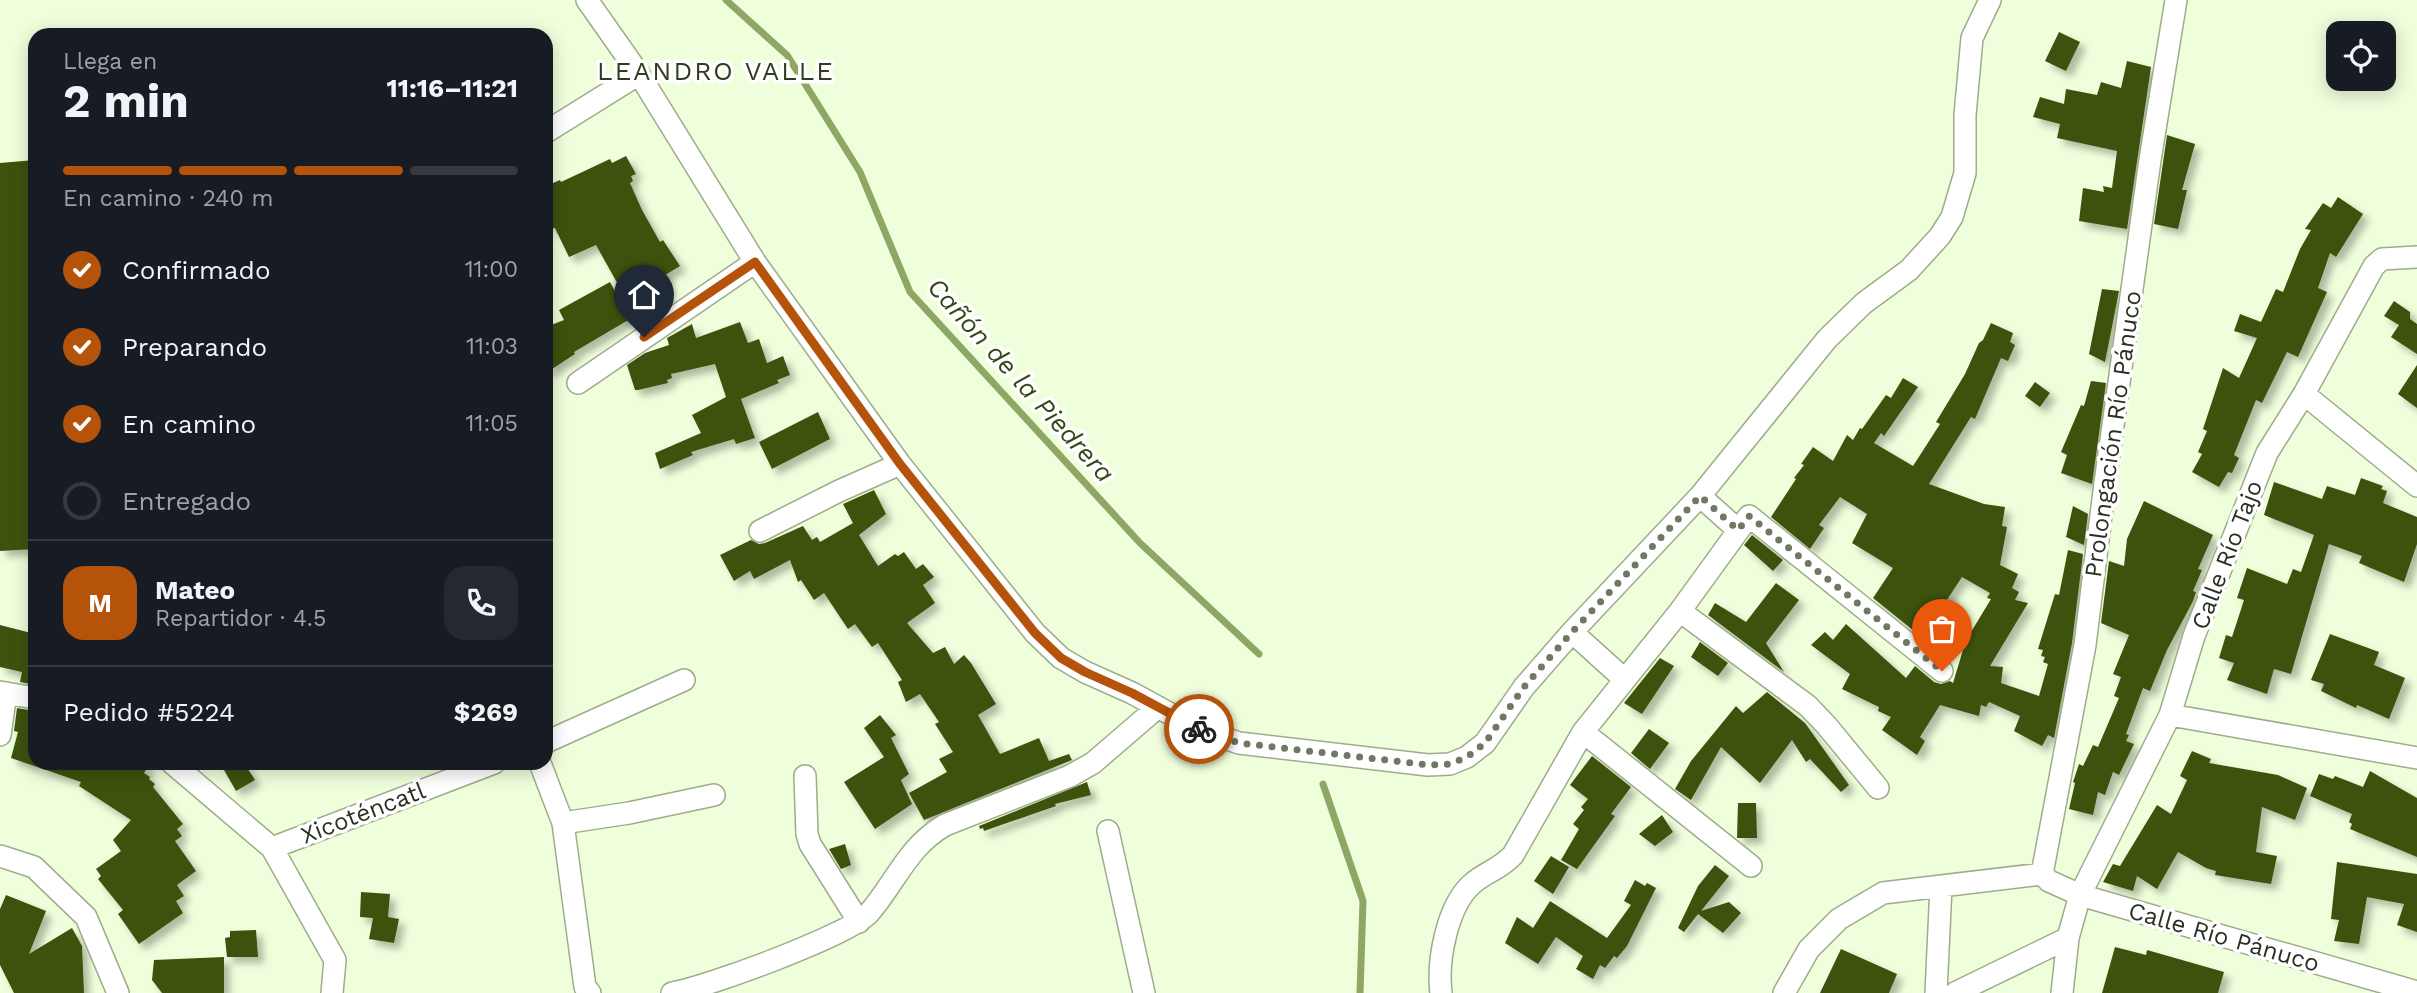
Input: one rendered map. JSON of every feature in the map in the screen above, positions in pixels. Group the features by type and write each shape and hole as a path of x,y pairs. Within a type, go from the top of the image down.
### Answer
{"street":[{"path":"587,0 639,74 755,262 900,464 1035,633 1061,658 1198,729 1239,743 1429,765 1450,764 1467,757 1485,743 1524,687 1700,496 1827,339 1864,303 1909,270 1925,254 1952,217 1965,173 1965,115 1972,38 1990,0"},
{"name":"Prolongación Río Pánuco","path":"2042,871 2085,645 2112,430 2176,0"},
{"path":"553,128 639,74"},
{"name":"Calle Río Tajo","path":"2062,993 2068,938 2081,895 2170,715 2194,636 2267,453 2304,394 2371,271 2382,260 2417,257"},
{"path":"578,383 755,262"},
{"path":"2304,394 2417,486"},
{"path":"760,531 900,464"},
{"path":"1700,496 1738,530"},
{"path":"1441,993 1440,958 1445,936 1464,893 1475,881 1503,867 1513,855 1583,732 1680,611 1749,516 1942,671"},
{"path":"1680,611 1808,706 1878,788"},
{"path":"1572,632 1624,679"},
{"path":"553,740 684,680"},
{"path":"0,735 3,692 28,697"},
{"path":"672,993 708,984 859,922 869,913 916,846 929,834 945,825 1070,776 1093,763 1158,707"},
{"path":"2170,715 2417,758"},
{"path":"1583,732 1751,866"},
{"path":"180,770 272,848 335,960 332,993"},
{"name":"Xicoténcatl","path":"272,848 476,770"},
{"path":"543,770 563,823 585,987 590,993"},
{"path":"805,776 807,834 810,844 859,922"},
{"path":"563,823 629,813 714,795"},
{"path":"1108,831 1144,993"},
{"path":"0,856 34,867 86,917 118,993"},
{"path":"1784,993 1809,948 1839,919 1883,893 2042,871"},
{"name":"Calle Río Pánuco","path":"2042,871 2049,881 2081,895 2417,992"},
{"path":"1936,993 1941,886"},
{"path":"1955,993 2068,938"}],"building":[{"path":"2059,32 2080,42 2066,71 2045,61"},
{"path":"2127,61 2151,67 2127,229 2079,221 2083,188 2104,192 2103,186 2112,188 2117,151 2057,138 2060,124 2033,117 2040,97 2064,104 2066,89 2097,95 2101,82 2121,88"},
{"path":"2167,135 2195,144 2182,190 2187,190 2178,229 2154,224"},
{"path":"626,156 636,174 631,176 633,181 630,183 642,210 660,242 663,240 680,266 662,277 658,269 620,288 596,245 569,257 553,228 553,183 560,180 561,182 610,159 612,163"},
{"path":"28,161 28,549 0,551 0,163"},
{"path":"2338,197 2363,214 2336,257 2330,253 2318,288 2327,292 2298,357 2287,352 2262,403 2256,400 2234,455 2239,458 2232,473 2228,472 2219,487 2192,472 2202,454 2198,452 2207,431 2203,429 2223,368 2239,378 2257,338 2234,331 2240,314 2261,322 2276,289 2283,292 2300,249 2311,230 2305,229 2323,203 2331,208"},
{"path":"610,282 630,319 574,352 575,354 553,368 553,324 564,320 559,310"},
{"path":"2102,289 2119,291 2105,362 2089,354"},
{"path":"2394,301 2410,312 2410,319 2417,324 2417,354 2391,337 2399,325 2384,316"},
{"path":"740,322 748,343 759,339 767,363 783,356 790,375 777,380 779,383 741,399 755,438 736,444 734,439 691,452 693,455 660,469 655,453 701,433 692,415 726,397 715,364 671,374 672,378 667,380 668,383 638,390 635,390 627,365 645,353 669,345 667,338 692,324 696,338"},
{"path":"1991,323 2013,333 2010,342 2015,345 2008,361 2001,358 1975,419 1971,417 1929,484 1984,504 2005,507 2002,526 2007,527 2000,565 2018,574 2012,588 2019,592 2015,600 2028,603 1990,666 2003,667 2001,683 2039,696 2048,664 2043,662 2043,650 2038,649 2055,594 2059,595 2068,550 2083,554 2072,643 2054,738 2048,735 2042,746 2014,731 2020,716 1989,702 1986,707 1981,705 1979,716 1940,705 1920,737 1925,741 1917,755 1882,730 1891,717 1878,711 1879,707 1842,689 1850,674 1811,645 1825,632 1833,640 1846,624 1906,678 1915,666 1934,682 1953,683 1969,630 1971,632 1991,599 1987,598 1990,593 1962,577 1939,612 1945,616 1929,643 1873,598 1893,568 1852,543 1867,514 1840,497 1819,525 1824,528 1810,549 1771,517 1813,447 1833,461 1847,435 1853,440 1886,395 1891,398 1903,378 1918,387 1884,436 1881,433 1874,443 1913,466 1940,424 1936,422"},
{"path":"2417,365 2417,408 2398,394"},
{"path":"2091,381 2106,383 2092,484 2061,473 2067,455 2061,452 2081,405 2084,406"},
{"path":"2035,382 2050,393 2040,407 2025,396"},
{"path":"818,412 830,439 772,469 759,442"},
{"path":"2361,478 2383,486 2381,489 2387,491 2383,503 2417,517 2417,544 2404,582 2359,563 2362,556 2329,544 2291,674 2274,669 2267,694 2227,680 2234,663 2219,658 2226,635 2232,637 2244,600 2237,598 2247,568 2287,584 2293,569 2301,572 2314,535 2264,515 2274,482 2322,499 2327,486 2355,495"},
{"path":"874,490 886,514 859,535 878,566 895,554 898,556 904,552 916,569 923,564 934,577 923,585 935,603 907,623 933,653 945,647 954,664 964,655 971,663 996,704 978,715 1000,754 1039,738 1049,761 1069,754 1072,760 924,820 909,793 947,772 939,759 953,752 935,724 939,722 920,694 906,702 898,682 902,680 878,643 872,647 855,624 848,629 824,593 814,600 801,580 798,582 790,560 754,579 750,571 734,581 720,555 751,540 759,544 765,543 803,526 812,540 817,537 820,542 853,523 843,504"},
{"path":"2144,501 2213,535 2198,569 2202,570 2193,591 2196,592 2193,601 2167,650 2150,691 2143,688 2126,734 2129,735 2126,741 2134,744 2119,775 2113,772 2105,795 2098,792 2093,815 2069,809 2075,783 2073,782 2079,764 2083,766 2093,745 2098,747 2119,698 2114,696 2121,677 2113,674 2129,635 2101,623 2109,561 2124,566 2127,539"},
{"path":"2073,506 2088,514 2084,545 2066,537"},
{"path":"1752,535 1783,560 1773,571 1744,545"},
{"path":"1776,583 1799,600 1766,643 1784,672 1708,615 1715,603 1746,622"},
{"path":"0,625 28,632 28,684 20,682 22,672 0,667"},
{"path":"2330,634 2379,652 2374,665 2405,678 2389,719 2357,705 2356,708 2321,691 2324,684 2311,680"},
{"path":"1700,642 1728,663 1718,676 1691,657"},
{"path":"1660,658 1674,666 1642,714 1624,703"},
{"path":"1767,692 1805,723 1849,785 1841,792 1810,759 1806,762 1792,740 1760,783 1721,747 1691,800 1675,789 1691,761 1736,706 1743,713"},
{"path":"17,708 28,710 28,764 11,758 18,732 14,731"},
{"path":"880,715 896,735 891,738 909,774 901,780 912,804 875,829 844,782 884,757 864,728"},
{"path":"1649,729 1669,743 1650,769 1631,753"},
{"path":"2192,751 2211,759 2209,763 2278,775 2307,788 2295,820 2262,807 2256,852 2277,856 2271,884 2215,875 2216,871 2178,852 2157,889 2137,876 2133,891 2103,882 2113,864 2120,866 2157,805 2171,814 2187,780 2180,776"},
{"path":"1592,756 1631,787 1611,814 1615,816 1577,869 1561,860 1579,829 1573,824 1584,810 1581,807 1588,799 1570,785"},
{"path":"46,770 146,770 144,773 155,784 153,787 183,824 177,829 182,836 175,841 196,871 177,885 184,896 176,901 183,913 139,944 118,914 123,910 98,879 101,876 96,869 121,851 113,840 131,820 79,786 81,782"},
{"path":"224,770 249,770 255,780 236,791"},
{"path":"2370,771 2417,798 2417,857 2350,829 2352,814 2310,796 2319,774 2333,779 2335,776 2363,787"},
{"path":"1087,782 1091,795 1055,804 1056,806 984,831 983,828 980,829 979,826"},
{"path":"1738,803 1756,803 1757,838 1737,838"},
{"path":"1662,815 1673,832 1655,846 1639,834"},
{"path":"845,844 851,865 841,869 829,849"},
{"path":"1551,856 1569,867 1553,894 1534,881"},
{"path":"2337,862 2417,874 2417,932 2397,925 2404,904 2367,897 2359,944 2334,941 2339,920 2331,919"},
{"path":"1715,865 1729,876 1701,911 1729,902 1741,913 1723,933 1698,914 1684,932 1678,928 1698,886"},
{"path":"1635,880 1656,888 1627,946 1617,958 1614,956 1605,968 1600,965 1593,979 1576,969 1583,956 1556,937 1538,964 1505,943 1517,917 1533,928 1550,901 1607,938 1631,905 1624,901"},
{"path":"361,892 390,894 388,917 399,919 394,943 369,939 373,918 360,917"},
{"path":"6,895 46,911 29,954 72,928 82,946 84,993 14,993 0,965 0,909"},
{"path":"256,930 258,957 227,957 225,938 230,937 230,931"},
{"path":"2115,947 2146,955 2147,950 2224,972 2218,993 2102,993"},
{"path":"1841,949 1897,974 1889,993 1820,993"},
{"path":"224,957 224,993 162,993 152,980 154,960"}],"waterway":[{"name":"Cañón de la Piedrera","path":"726,0 787,55 860,172 910,292 1140,543 1259,654"},
{"name":"Cañón de la Piedrera","path":"1323,784 1363,901 1360,993"}],"way so far":[{"path":"1199,729 1239,743 1429,765 1450,764 1467,757 1485,743 1524,687 1572,632 1700,496 1738,530 1749,516 1942,671"}],"district":[{"name":"LEANDRO VALLE","path":"716,71"}],"route":[{"path":"644,337 755,262 900,464 1035,633 1061,658 1199,729"}]}
